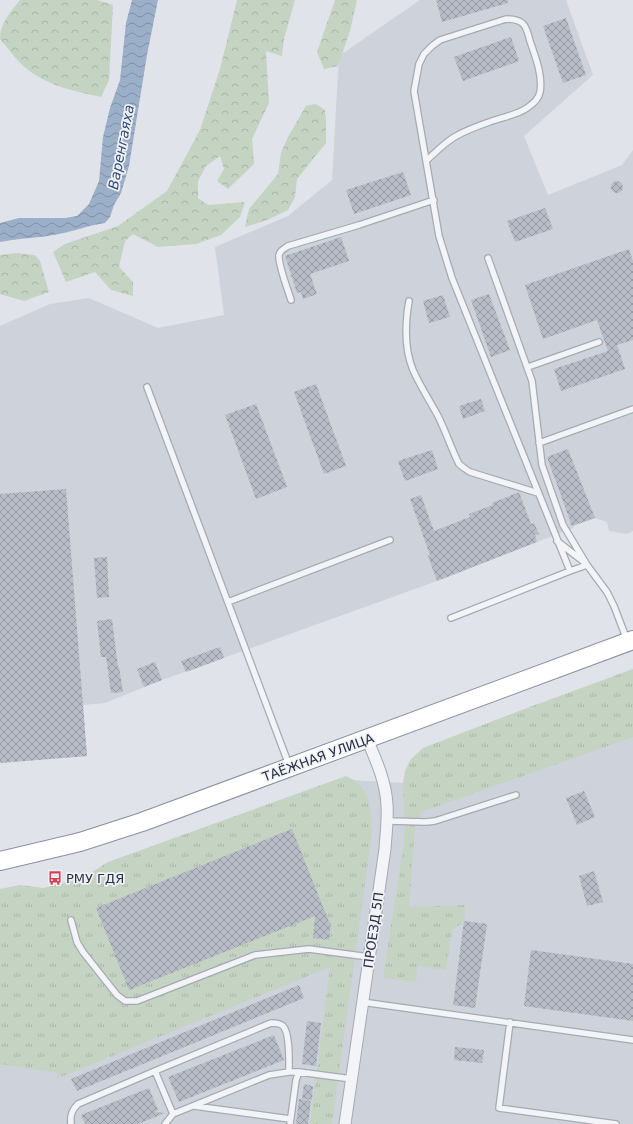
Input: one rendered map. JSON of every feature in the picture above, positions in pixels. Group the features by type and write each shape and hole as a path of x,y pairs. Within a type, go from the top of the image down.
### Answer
{"highway":[{"name":"ТАЁЖНАЯ УЛИЦА","path":"0,861 59,848 109,833 368,739 630,641"}],"street":[{"name":"ПРОЕЗД 5П","path":"345,1124 388,821 384,785 368,739"}],"lane":[{"path":"427,160 445,143 457,135 527,108 537,99 540,93 539,72 528,32 523,22 516,19 506,19 440,40 424,54 419,64 414,91 440,236 452,278 570,571"},
{"path":"291,300 280,262 279,254 282,250 288,246 359,225 434,200"},
{"path":"488,258 532,380 542,465 563,525 587,565 607,592 630,641"},
{"path":"409,301 406,316 406,333 409,356 413,370 438,416 459,464 470,472 538,493"},
{"path":"528,367 599,342"},
{"path":"147,387 290,767"},
{"path":"539,443 633,409"},
{"path":"228,602 390,540"},
{"path":"557,541 587,565"},
{"path":"450,618 587,565"},
{"path":"388,821 435,821 516,795"},
{"path":"71,920 82,952 116,994 125,1001 137,1001 255,955 309,949 369,957"},
{"path":"362,1002 633,1040"},
{"path":"71,1124 70,1117 73,1109 78,1104 271,1022 284,1026 287,1034 289,1072"},
{"path":"510,1022 499,1108 616,1124"},
{"path":"155,1071 172,1114"},
{"path":"194,1106 290,1121 298,1072"},
{"path":"165,1124 172,1114 269,1075 298,1072 352,1079"}],"shaded area":[{"path":"420,0 566,0 593,75 524,136 548,195 622,165 633,150 633,531 627,534 609,531 607,522 595,518 437,581 162,680 105,703 83,705 87,756 0,763 0,326 50,304 89,298 158,328 224,315 215,247 288,216 332,180 339,56"},
{"path":"633,707 633,1124 0,1124 0,909 34,895 349,780 423,784"}],"green space":[{"path":"20,0 97,0 113,5 109,80 101,97 70,90 40,78 22,65 13,55 0,39 0,33 13,8"},
{"path":"237,0 295,0 284,39 282,56 266,51 269,103 252,139 254,164 228,189 217,181 224,169 220,156 206,166 198,181 198,198 208,205 245,202 240,217 221,235 196,244 158,247 133,234 125,241 119,267 133,282 133,296 111,290 95,272 66,282 53,252 65,244 118,226 167,191 200,130 220,69"},
{"path":"335,0 357,0 350,31 338,66 324,69 317,52"},
{"path":"316,104 325,110 326,143 297,179 295,197 288,210 267,220 245,227 249,209 278,174 281,153 288,137 306,106"},
{"path":"16,253 35,255 40,261 49,292 24,301 0,294 0,255"},
{"path":"633,669 633,737 421,812 415,827 409,907 466,905 464,921 452,931 446,970 418,966 416,982 383,978 404,843 405,821 403,784 405,771 411,759 423,748"},
{"path":"346,776 361,786 365,793 370,807 372,833 332,1124 310,1124 330,967 56,1079 58,1073 0,1064 0,889 20,885 43,888 83,878 108,862"}],"water":[{"name":"Варенгаяха","path":"132,0 158,0 147,55 129,166 121,193 114,205 110,217 105,223 65,233 0,242 0,223 19,218 65,218 77,216 89,204 99,181 103,137 110,108 120,80 126,23"}],"building":[{"path":"436,0 508,0 508,3 442,22"},
{"path":"566,18 586,75 563,83 543,26"},
{"path":"511,37 519,61 463,81 454,57"},
{"path":"403,172 411,195 354,214 346,190"},
{"path":"617,181 621,183 623,187 621,191 617,193 613,191 611,187 613,183"},
{"path":"545,208 553,229 515,242 507,221"},
{"path":"341,237 349,261 310,274 317,294 303,299 301,292 297,293 285,256"},
{"path":"629,249 633,261 633,340 617,345 625,369 561,391 554,369 608,351 597,320 543,339 525,285"},
{"path":"489,294 510,350 491,357 471,300"},
{"path":"443,295 450,317 429,323 423,301"},
{"path":"316,384 346,466 324,474 294,392"},
{"path":"481,399 485,411 463,419 459,406"},
{"path":"256,404 287,487 256,499 225,415"},
{"path":"568,449 595,518 572,526 547,457"},
{"path":"432,450 438,469 405,481 398,461"},
{"path":"66,489 87,756 0,763 0,494"},
{"path":"519,492 531,524 534,523 539,534 535,535 537,542 437,581 428,556 430,555 410,499 421,495 434,531 470,517 469,514 493,505 492,503"},
{"path":"107,557 109,597 97,598 94,558"},
{"path":"112,619 118,667 123,692 111,693 106,657 101,657 97,621"},
{"path":"220,647 224,658 186,672 181,661"},
{"path":"155,662 162,680 144,687 137,669"},
{"path":"584,791 595,817 577,825 566,798"},
{"path":"292,829 329,922 331,923 329,940 313,938 315,916 129,990 96,908"},
{"path":"594,871 603,902 587,906 579,876"},
{"path":"464,921 487,924 475,1008 453,1005"},
{"path":"531,950 633,964 633,1021 524,1006"},
{"path":"299,985 304,998 77,1091 71,1079"},
{"path":"307,1021 321,1023 316,1066 302,1064"},
{"path":"274,1035 284,1060 179,1102 168,1077"},
{"path":"455,1047 484,1050 482,1063 454,1060"},
{"path":"304,1084 313,1086 312,1100 302,1099"},
{"path":"149,1088 158,1110 155,1112 165,1113 138,1124 85,1124 81,1115"},
{"path":"299,1099 311,1101 308,1124 296,1124"}],"place":[{"name":"РМУ ГДЯ","path":"55,878"}]}
